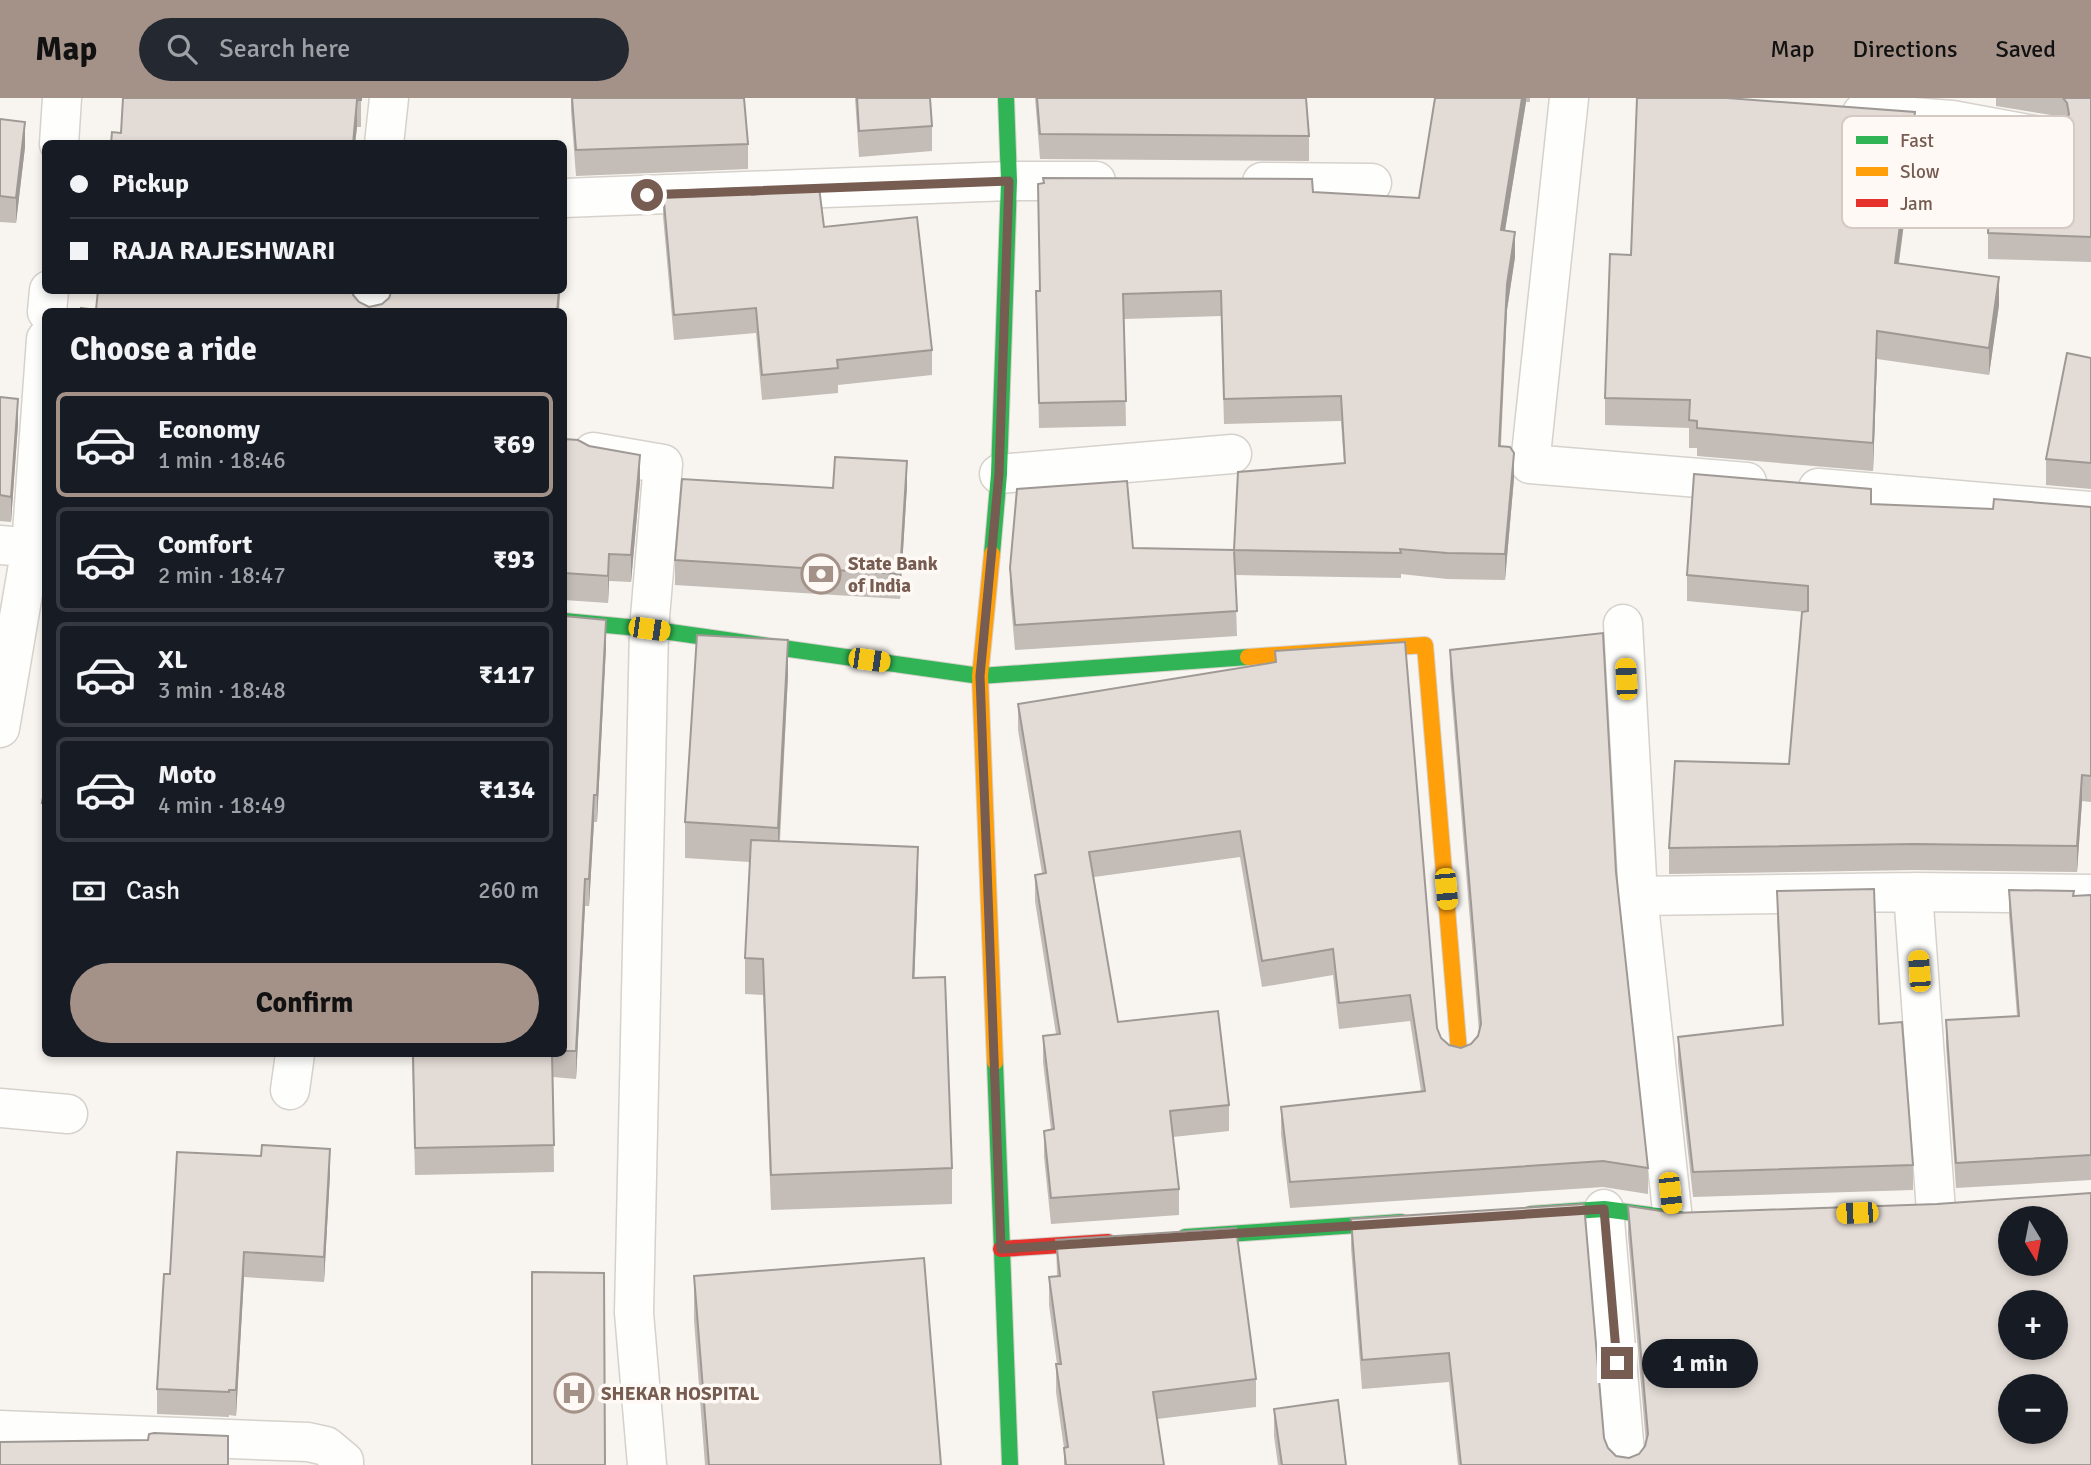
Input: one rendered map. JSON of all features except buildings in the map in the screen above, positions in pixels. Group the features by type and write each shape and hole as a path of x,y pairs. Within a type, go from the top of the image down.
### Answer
{"street":[{"path":"59,140 62,98"},
{"path":"384,140 388,98"},
{"path":"1006,98 1009,181 999,474 980,676 1010,1465"},
{"path":"1569,98 1530,464 2091,511"},
{"path":"1827,111 1954,109 1977,116"},
{"path":"567,198 1009,181 1134,182"},
{"path":"1232,182 1372,183"},
{"path":"0,728 25,547 42,379"},
{"path":"593,452 663,464 649,629 634,1312 647,1465"},
{"path":"999,474 1232,454"},
{"path":"567,621 649,629 980,676 1425,645 1459,1052"},
{"path":"1508,1215 1604,1209 1686,1219 1638,896 1623,624"},
{"path":"1638,896 1913,892 2091,894"},
{"path":"1913,892 1936,1211"},
{"path":"0,1108 68,1114"},
{"path":"1604,1209 1626,1465"},
{"path":"1166,1238 1412,1222"},
{"path":"1001,1249 1125,1241"},
{"path":"0,1430 308,1442 327,1446 344,1461 344,1465"}],"traffic: fast":[{"path":"992,554 999,474 1009,181 1006,98"},
{"path":"567,621 649,629 980,676 1248,657"},
{"path":"995,1062 1010,1465"},
{"path":"1531,1214 1604,1209 1680,1219"},
{"path":"1185,1237 1401,1222"}],"traffic: slow":[{"path":"992,554 980,676 995,1062"},
{"path":"1248,657 1425,645 1459,1052"}],"traffic: jam":[{"path":"1001,1249 1108,1242"}],"place":[{"name":"State Bank of India","path":"821,574"},
{"name":"SHEKAR HOSPITAL","path":"574,1393"}],"route":[{"path":"647,195 1009,181 999,474 980,676 1001,1249 1604,1209 1617,1363"}]}
